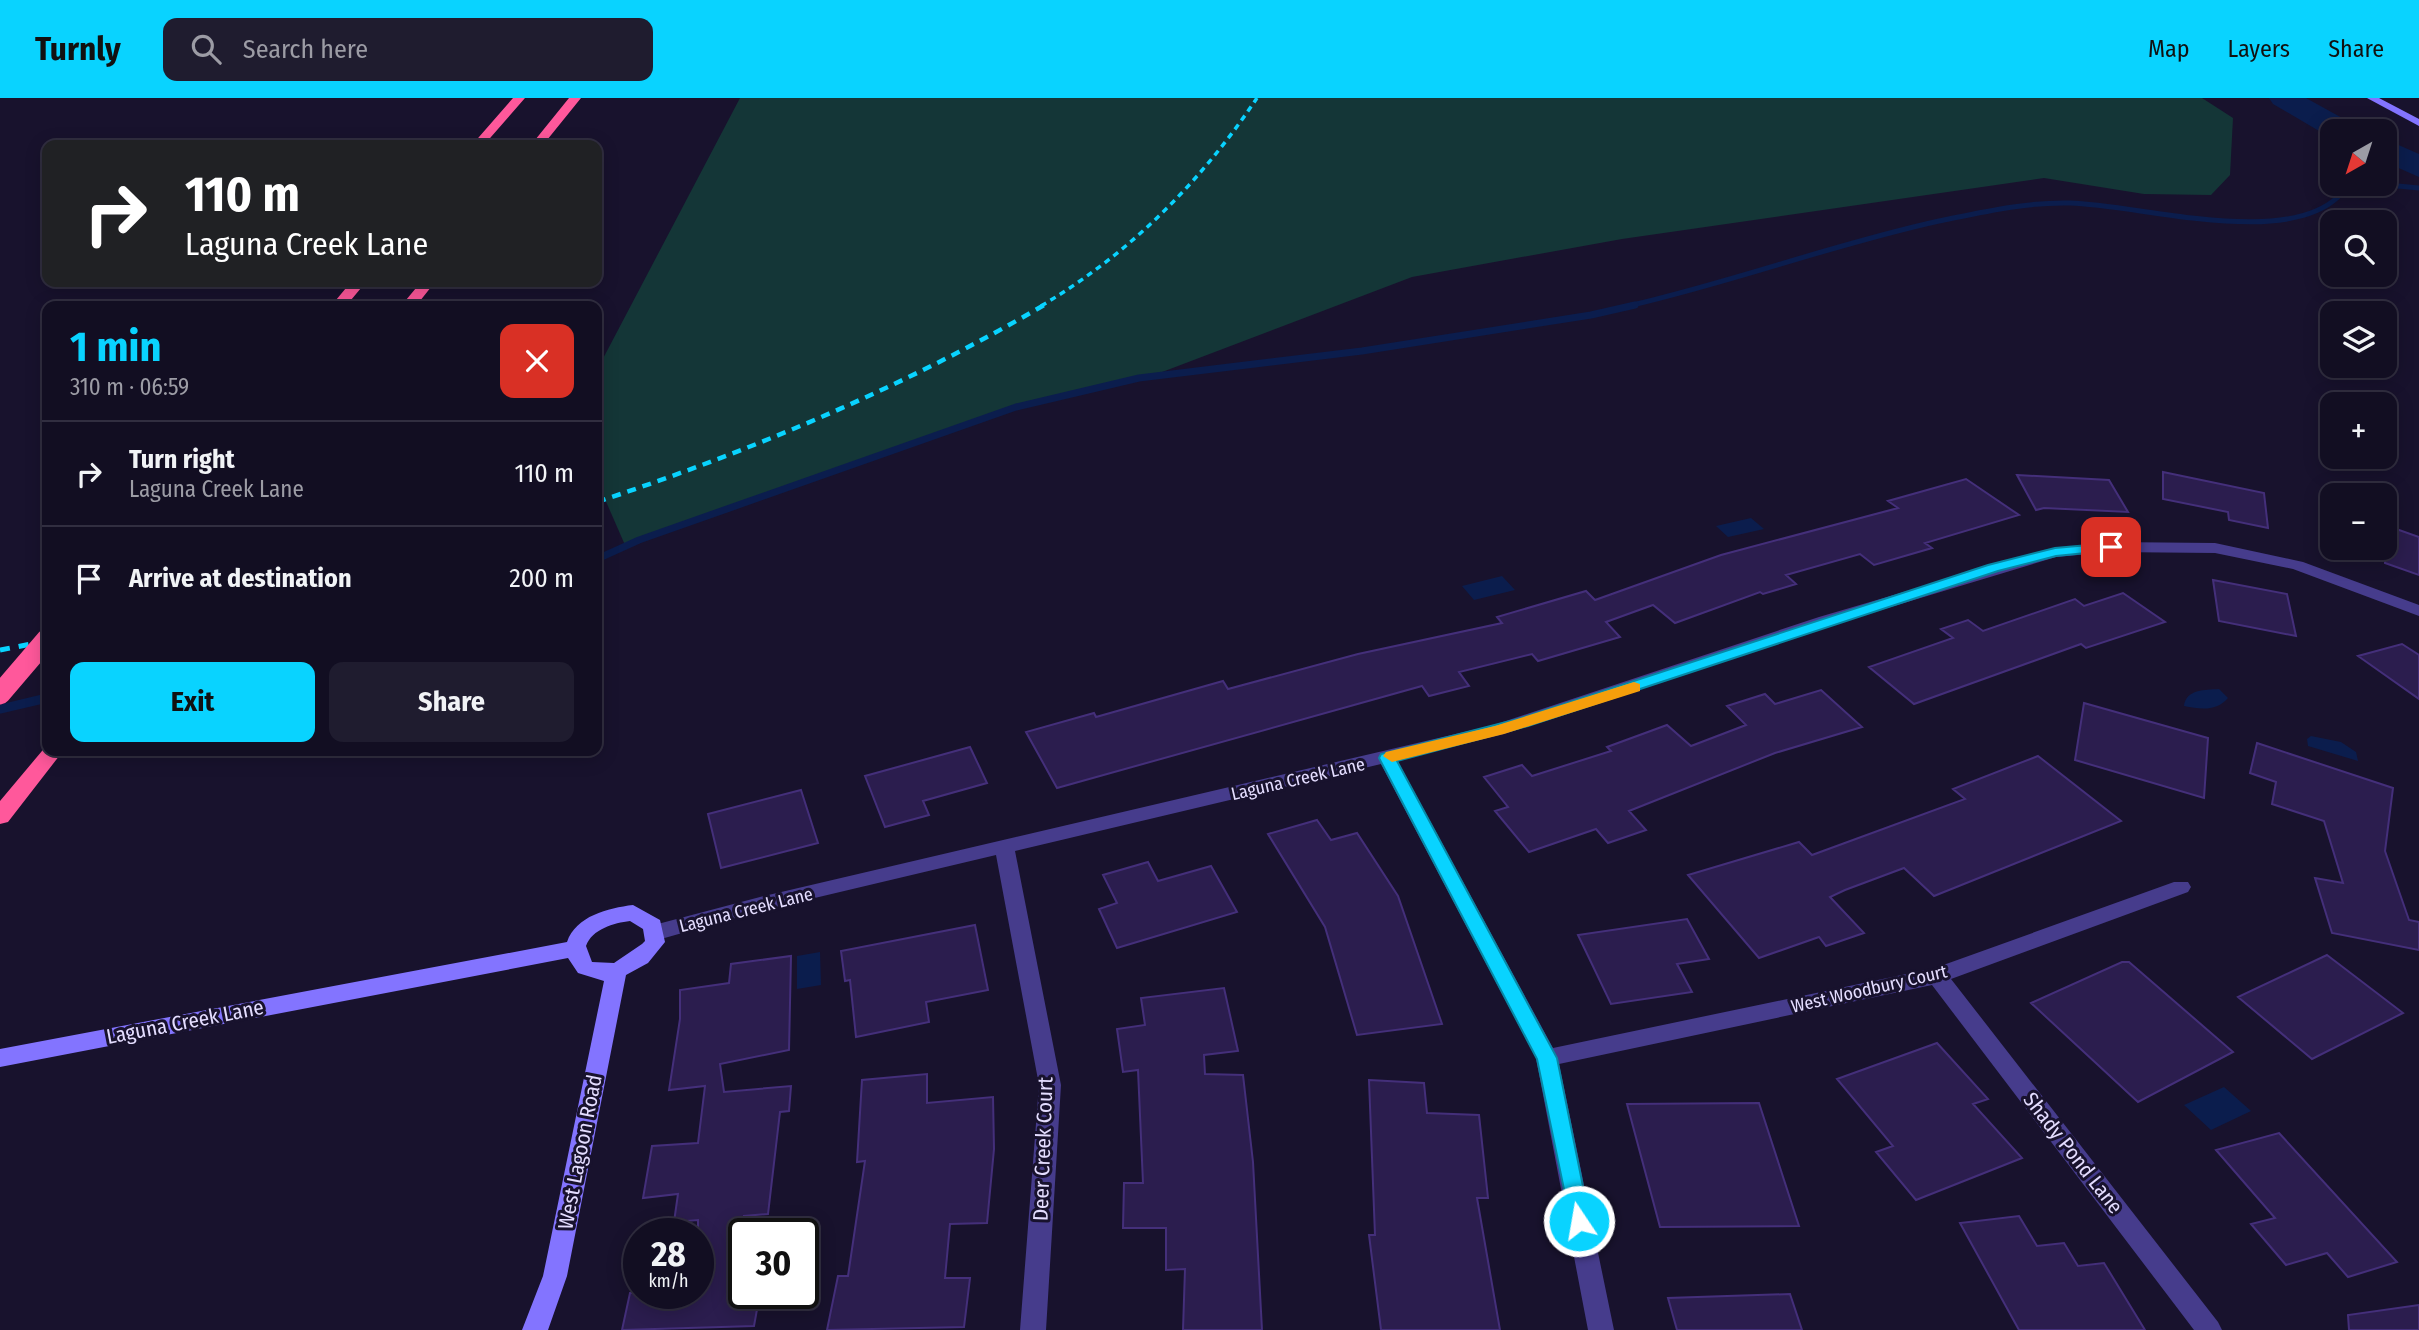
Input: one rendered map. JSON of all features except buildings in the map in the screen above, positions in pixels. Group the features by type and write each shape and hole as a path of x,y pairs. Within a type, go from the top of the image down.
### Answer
{"highway":[{"path":"482,140 519,98"},
{"path":"541,140 575,98"},
{"path":"342,301 355,287"},
{"path":"412,301 424,287"},
{"path":"0,694 42,645"},
{"path":"5,811 48,756"}],"street":[{"path":"2372,98 2419,123"},
{"name":"Laguna Creek Lane","path":"0,1058 576,948 583,933 592,925 618,914 644,916 653,925 654,933 1004,846 1387,758 1511,726 1825,621 2055,552 2134,546 2215,548 2297,565 2419,611"},
{"path":"1387,758 1547,1058 1601,1330"},
{"name":"Deer Creek Court","path":"1004,846 1050,1084 1033,1330"},
{"name":"West Woodbury Court","path":"1547,1058 1937,976 2181,887"},
{"path":"576,948 578,958 589,969 616,971 645,956 655,942 654,933"},
{"name":"West Lagoon Road","path":"535,1330 555,1276 616,971"},
{"name":"Shady Pond Lane","path":"1937,976 2209,1330"}],"green space":[{"path":"740,98 2202,98 2233,118 2230,175 2211,195 2144,194 2044,178 1622,239 1412,277 1149,377 1055,396 1016,407 625,545 602,492 602,360"}],"water":[{"path":"1751,518 1764,529 1728,537 1716,526"},
{"path":"1502,576 1515,590 1474,600 1462,586"},
{"path":"2219,689 2228,698 2218,706 2184,706 2192,693"},
{"path":"2311,736 2341,742 2356,752 2358,761 2308,746 2307,739"},
{"path":"820,952 821,985 797,989 797,956"},
{"path":"2224,1087 2251,1111 2211,1130 2184,1105"}],"waterway":[{"path":"2284,98 2321,119"},
{"path":"2398,156 2419,167"},
{"path":"2398,186 2419,188"},
{"path":"1628,306 1900,230 2020,206 2053,203 2100,205 2210,220 2248,222 2283,220 2314,212 2338,196"},
{"path":"602,557 639,540 1016,407 1139,378 1362,351 1591,315 1635,305"},
{"path":"0,709 42,699"}],"railway":[{"path":"1041,306 1104,264 1161,214 1212,159 1257,98"},
{"path":"602,500 713,461 826,415 936,363 1044,305"},
{"path":"0,650 42,642"}],"slow traffic":[{"path":"1392,756 1498,730 1634,687"}],"route":[{"path":"1579,1221 1547,1058 1387,758 1522,723 1642,685 1825,621 1993,568 2055,552 2111,547"}]}
